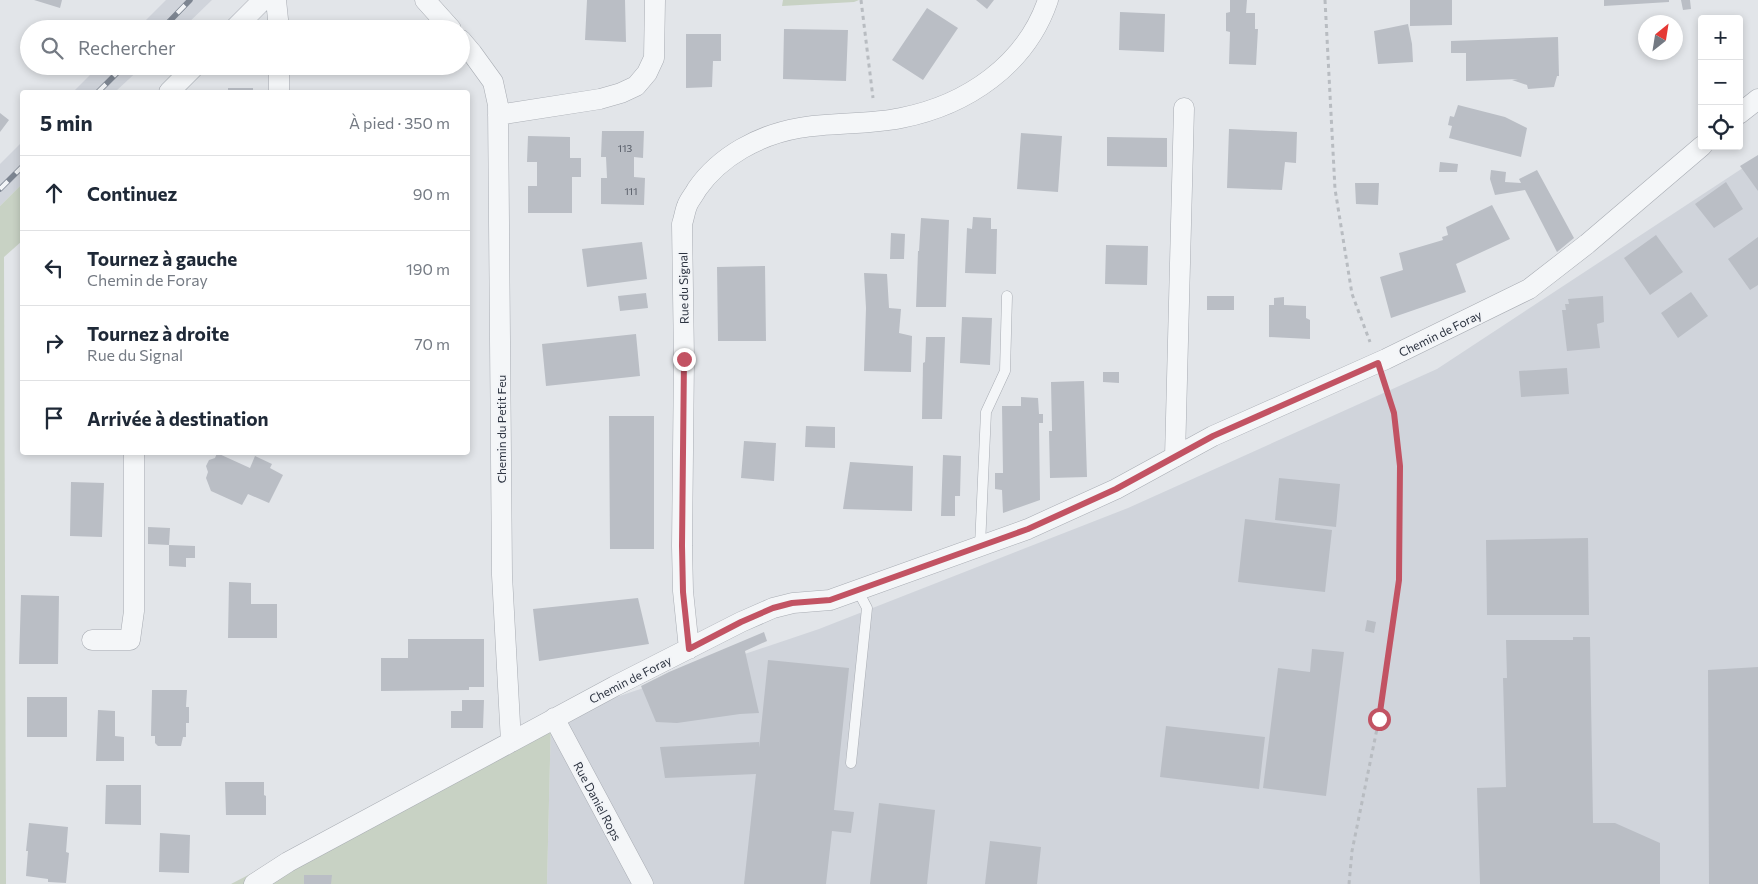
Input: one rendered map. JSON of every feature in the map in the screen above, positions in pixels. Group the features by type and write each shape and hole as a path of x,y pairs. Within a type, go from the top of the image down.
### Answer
{"street":[{"path":"243,20 263,0"},
{"path":"276,0 278,20"},
{"path":"425,0 443,20"},
{"path":"498,115 600,99 636,86 647,73 654,58 654,0"},
{"name":"Rue du Signal","path":"689,649 683,592 682,546 684,359 682,224 687,204 700,184 734,152 765,138 798,128 901,118 942,107 970,94 998,74 1026,44 1044,12 1048,0"},
{"name":"Chemin du Petit Feu","path":"470,50 493,82 498,105 502,575 511,742"},
{"path":"170,90 186,75"},
{"path":"279,75 279,90"},
{"path":"1743,111 1758,99"},
{"path":"1175,457 1184,108"},
{"name":"Chemin de Foray","path":"254,884 288,862 554,718 741,622 773,608 792,603 830,600 858,591 1028,529 1116,489 1213,436 1378,363 1530,289 1587,244 1698,149"},
{"path":"92,640 130,640 134,611 134,455"},
{"name":"Rue Daniel Rops","path":"554,718 643,884"}],"lane":[{"path":"980,546 986,412 1005,371 1007,296"},
{"path":"850,763 867,608 858,591"}],"path":[{"path":"861,0 876,121"},
{"path":"1325,0 1335,189 1352,294 1378,363 1394,413 1400,466 1399,580 1379,719 1352,850 1349,884"}],"shaded area":[{"path":"166,0 212,0 191,20 146,20"},
{"path":"90,75 133,75 117,90 75,90"},
{"path":"20,144 20,186 0,206 0,164"},
{"path":"1758,158 1758,884 547,884 551,719 819,629 1128,508 1437,369"}],"green space":[{"path":"783,0 859,0 854,2 782,6"},
{"path":"20,186 20,243 4,257 6,884 0,884 0,206"},
{"path":"551,719 547,884 231,884"}],"building":[{"path":"34,0 62,0 60,8"},
{"path":"587,0 625,0 626,42 585,40"},
{"path":"976,0 994,0 987,9"},
{"path":"1230,0 1247,0 1246,13 1255,13 1255,29 1258,29 1256,65 1229,64 1230,32 1226,31 1226,13 1230,12"},
{"path":"1410,0 1452,0 1452,25 1410,26"},
{"path":"1604,0 1669,0 1669,2 1604,6"},
{"path":"1681,0 1690,0 1691,9 1683,10"},
{"path":"927,8 958,28 923,80 892,60"},
{"path":"1120,12 1165,14 1164,52 1119,50"},
{"path":"1408,24 1413,62 1378,64 1374,31"},
{"path":"784,29 848,30 846,81 783,79"},
{"path":"686,34 721,34 721,61 713,61 712,87 686,88"},
{"path":"1558,37 1559,76 1557,76 1554,87 1528,89 1527,85 1512,80 1518,79 1466,81 1466,53 1451,53 1451,41"},
{"path":"228,88 253,88 253,90 228,90"},
{"path":"1458,105 1505,117 1527,128 1521,157 1449,138 1452,126 1448,125 1450,116 1454,117"},
{"path":"0,113 9,120 0,132"},
{"path":"1229,129 1297,132 1296,163 1285,162 1282,190 1227,188"},
{"path":"602,131 644,131 643,158 634,157 634,177 645,178 644,205 601,204 601,178 607,178 606,157 601,157"},
{"path":"1021,133 1062,136 1058,192 1017,189"},
{"path":"528,136 570,137 570,158 581,158 581,177 572,177 572,213 528,213 528,186 537,186 537,162 527,162"},
{"path":"1107,137 1167,138 1167,167 1107,166"},
{"path":"1758,155 1758,191 1740,166"},
{"path":"1440,162 1458,164 1457,172 1439,172"},
{"path":"1491,170 1506,172 1505,182 1521,183 1519,179 1537,170 1574,238 1557,252 1525,190 1495,195 1490,179"},
{"path":"1726,182 1743,209 1714,228 1695,204"},
{"path":"1355,183 1379,183 1378,205 1356,204"},
{"path":"1492,205 1510,239 1456,264 1466,292 1391,318 1380,277 1403,270 1399,253 1443,240 1442,237 1448,235 1446,227"},
{"path":"973,217 991,218 991,229 997,229 996,274 965,273 967,228 972,229"},
{"path":"921,218 949,220 946,307 916,307"},
{"path":"891,233 905,234 904,259 890,259"},
{"path":"1656,235 1683,272 1650,295 1624,258"},
{"path":"1758,237 1758,285 1750,290 1728,259"},
{"path":"642,242 647,279 587,287 582,249"},
{"path":"1106,245 1148,246 1147,285 1105,284"},
{"path":"765,266 766,341 718,341 717,267"},
{"path":"864,273 887,274 889,308 901,309 899,333 912,336 911,372 864,371 866,308"},
{"path":"1691,292 1708,316 1678,338 1661,313"},
{"path":"646,293 648,308 620,311 618,296"},
{"path":"1207,296 1234,296 1234,310 1207,310"},
{"path":"1603,296 1604,322 1597,324 1600,348 1567,351 1562,310 1566,310 1565,304 1569,304 1568,299"},
{"path":"1284,297 1284,305 1306,306 1306,318 1310,320 1310,339 1269,337 1269,305 1274,305 1274,298"},
{"path":"962,317 992,318 990,365 960,363"},
{"path":"636,334 640,376 546,386 542,344"},
{"path":"926,337 945,337 942,419 922,419 923,363 925,362"},
{"path":"1567,368 1569,394 1521,397 1519,371"},
{"path":"1103,372 1119,372 1119,383 1103,382"},
{"path":"1084,381 1087,477 1050,478 1049,431 1052,431 1051,382"},
{"path":"1021,397 1038,398 1039,414 1043,414 1043,423 1039,423 1040,500 1003,513 1002,490 995,489 995,473 1003,473 1002,406 1021,406"},
{"path":"609,416 654,416 654,549 610,549"},
{"path":"806,426 835,427 835,448 805,447"},
{"path":"744,441 776,443 774,481 741,478"},
{"path":"216,455 221,455 250,468 255,456 272,464 270,468 283,475 269,503 248,494 242,505 211,491 206,478 208,472 206,466 209,460 215,458"},
{"path":"943,455 961,456 960,496 955,496 955,516 941,516"},
{"path":"850,462 913,466 912,511 843,509"},
{"path":"1279,478 1340,484 1336,527 1275,520"},
{"path":"71,482 104,483 102,537 70,536"},
{"path":"1245,519 1332,530 1325,592 1238,582"},
{"path":"148,527 170,528 169,545 148,544"},
{"path":"1588,538 1589,615 1487,615 1486,540"},
{"path":"169,545 195,546 195,558 186,558 186,567 169,566"},
{"path":"229,582 251,583 251,604 277,604 277,638 228,638"},
{"path":"21,595 59,596 58,664 19,664"},
{"path":"638,598 649,644 539,661 533,609"},
{"path":"1367,620 1376,622 1374,633 1365,631"},
{"path":"764,632 767,641 745,651 759,713 677,723 656,722 641,686 669,672"},
{"path":"1573,637 1590,637 1593,823 1615,823 1660,843 1660,884 1480,884 1477,788 1506,787 1503,678 1507,678 1506,640 1573,640"},
{"path":"408,639 484,639 484,687 469,687 469,690 381,691 381,658 408,658"},
{"path":"1312,649 1344,652 1326,796 1263,788 1278,668 1310,672"},
{"path":"768,660 849,668 834,810 854,812 851,833 832,831 826,884 744,884 756,774 665,778 660,747 759,742 759,748"},
{"path":"1758,667 1758,884 1709,884 1708,670"},
{"path":"152,690 187,690 186,707 189,707 189,723 186,723 186,737 183,737 181,746 158,746 155,743 155,736 151,736"},
{"path":"27,697 67,697 67,737 27,737"},
{"path":"462,700 484,700 483,728 451,728 451,711 462,711"},
{"path":"98,710 115,711 115,736 124,737 124,761 96,761"},
{"path":"1166,726 1265,737 1259,789 1160,777"},
{"path":"225,782 264,782 266,815 226,815"},
{"path":"106,785 141,785 141,825 105,824"},
{"path":"879,803 935,810 927,884 870,884"},
{"path":"29,823 68,827 66,852 69,853 66,883 48,882 48,879 26,876"},
{"path":"160,833 190,835 189,873 159,872"},
{"path":"990,841 1041,847 1037,884 985,884"},
{"path":"304,875 332,875 331,884 304,884"}],"railway":[{"path":"171,20 190,0"},
{"path":"100,90 115,75"},
{"path":"0,189 20,169"}],"route":[{"path":"684,359 682,546 683,592 689,649 773,608 792,603 830,600 1028,529 1116,489 1213,436 1378,363 1394,413 1400,466 1399,580 1379,719"}]}
